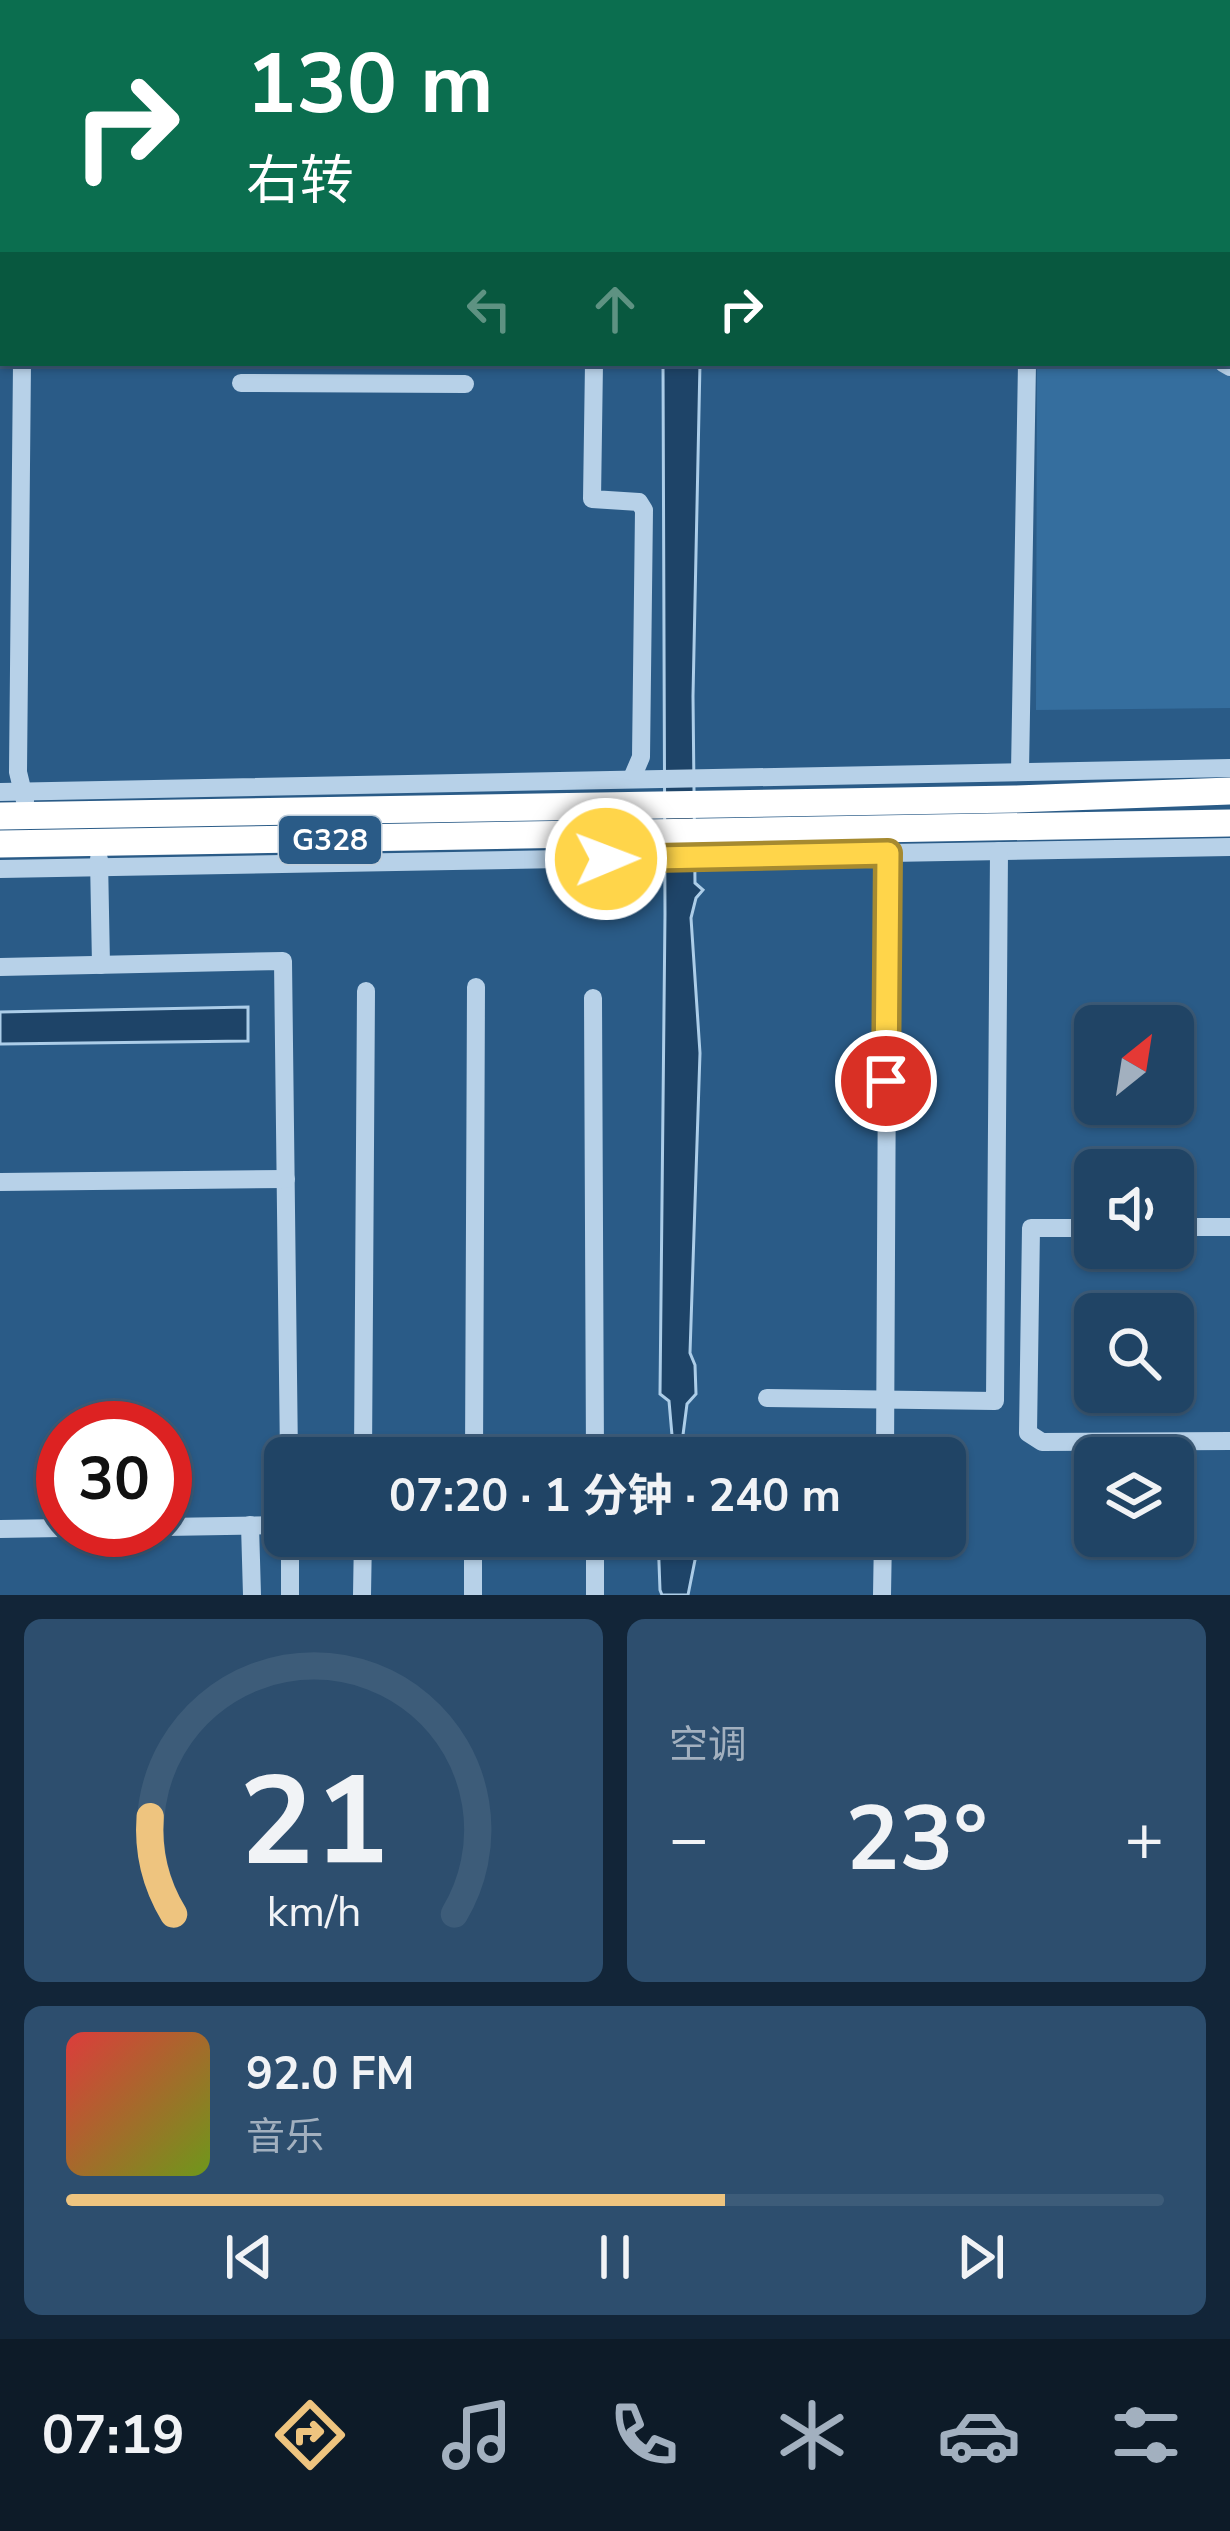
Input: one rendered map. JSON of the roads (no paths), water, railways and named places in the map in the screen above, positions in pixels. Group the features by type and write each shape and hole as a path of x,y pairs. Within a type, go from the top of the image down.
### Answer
{"highway":[{"name":"G328","path":"0,816 645,787 1230,791"},
{"name":"G328","path":"0,844 30,817"},
{"name":"G328","path":"30,817 99,855 708,846 1230,823"}],"street":[{"path":"22,366 18,749 30,817"},
{"path":"594,366 592,499 639,502 644,510 641,757 645,787"},
{"path":"1020,772 1027,366"},
{"path":"241,383 350,373 465,384"},
{"path":"711,790 1020,772 1230,768"},
{"path":"0,792 30,817"},
{"path":"708,846 888,853 1230,847"},
{"path":"767,1398 995,1401 999,851"},
{"path":"885,1437 888,853"},
{"path":"0,869 99,855 101,965"},
{"path":"0,967 283,961 289,1437"},
{"path":"474,1437 476,987"},
{"path":"363,1437 366,991"},
{"path":"593,998 595,1437"},
{"path":"0,1183 286,1179"},
{"path":"1194,1227 1230,1226"},
{"path":"1074,1228 1031,1228 1028,1433 1042,1442 1230,1441"},
{"path":"250,1526 252,1595"},
{"path":"192,1527 264,1526"},
{"path":"0,1529 36,1528"},
{"path":"290,1557 290,1595"},
{"path":"362,1595 363,1557"},
{"path":"473,1557 473,1595"},
{"path":"595,1557 595,1595"},
{"path":"882,1595 883,1557"}]}
